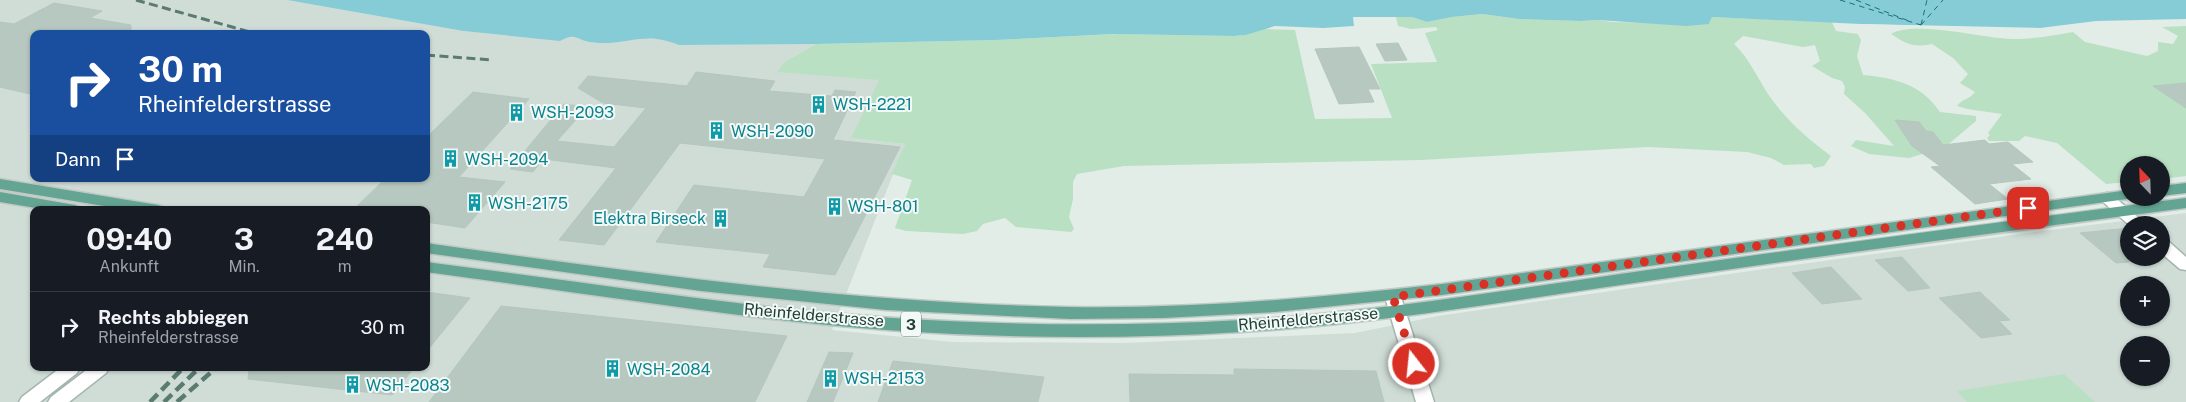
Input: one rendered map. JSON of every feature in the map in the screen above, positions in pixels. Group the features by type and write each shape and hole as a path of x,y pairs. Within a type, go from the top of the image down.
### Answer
{"main road":[{"path":"0,184 134,206"},
{"path":"2170,190 2186,188"},
{"name":"Rheinfelderstrasse","path":"430,268 764,312 859,321 1001,329 1122,330 1243,326 2120,196"},
{"path":"0,197 52,206"},
{"name":"Rheinfelderstrasse","path":"430,249 840,301 972,310 1162,312 1396,304 2186,203"}],"street":[{"path":"2107,198 2128,216"},
{"path":"2170,252 2186,265"},
{"path":"1396,304 1425,402"},
{"path":"28,402 67,371"},
{"path":"57,402 96,371"}],"shaded area":[{"path":"0,0 287,0 463,31 531,38 581,37 587,42 610,43 645,38 664,39 679,45 816,44 786,61 880,80 852,138 905,144 832,330 953,342 1125,343 1355,333 1438,316 1757,270 2120,221 2120,266 2170,266 2170,216 2162,216 2186,213 2186,402 0,402"}],"green space":[{"path":"1482,14 1519,19 1598,20 1612,22 1709,24 1712,17 1832,22 1836,31 1858,34 1861,40 1857,56 1863,75 1886,78 1906,84 1933,102 1940,112 1976,116 1976,121 1945,147 1909,158 1869,154 1851,146 1856,140 1894,146 1865,113 1844,94 1845,87 1842,81 1832,78 1812,66 1820,61 1815,45 1803,47 1743,36 1734,44 1748,61 1768,94 1782,112 1805,135 1831,156 1824,166 1814,168 1811,164 1784,165 1771,158 1747,152 1648,147 1421,160 1124,166 1077,174 1073,182 1073,199 1069,217 1074,229 1071,232 1016,227 1005,218 983,224 977,231 963,234 906,231 895,228 912,180 892,174 905,144 851,138 879,80 777,72 786,61 816,44 996,40 1117,34 1233,36 1246,35 1264,29 1295,30 1315,119 1392,118 1371,64 1437,62 1425,33 1438,30 1436,27 1411,29 1398,26 1396,17 1412,17 1427,22"},
{"path":"2186,26 2186,176 2170,178 2170,156 2120,156 2120,183 2106,184 2057,143 2025,136 2019,141 1989,141 1987,138 1990,135 1988,133 2002,114 1957,106 1975,92 1960,83 1968,74 1953,58 1932,44 1919,46 1910,44 1891,34 1900,30 1928,29 2018,39 2073,32 2085,42 2147,56 2158,51 2158,42 2173,44 2178,36 2162,27"},
{"path":"2064,374 2095,402 1967,402 1957,391"}],"water":[{"path":"287,0 2186,0 2186,19 2096,21 2040,28 1860,24 1712,17 1709,24 1686,26 1598,20 1519,19 1482,14 1427,22 1412,17 1353,17 1354,26 1323,28 1275,26 1246,35 1233,36 1114,34 996,40 679,45 659,39 599,43 585,41 576,37 565,38 560,41 463,31"}],"pier":[{"path":"1860,24 1970,27 1972,30 1862,26"}],"building":[{"path":"54,3 102,11 90,18 131,25 131,30 30,30 30,94 0,87 0,22 14,24"},
{"path":"1398,43 1407,60 1385,61 1376,44"},
{"path":"1359,47 1380,89 1368,89 1374,102 1339,104 1315,49"},
{"path":"696,72 775,81 769,91 832,96 835,90 856,92 833,140 900,147 835,275 763,267 770,254 656,242 694,185 804,197 825,159 680,143 604,245 559,240 616,168 543,159 533,172 510,169 564,104 587,107 557,141 614,147 646,108 603,103 578,88 588,76 687,86"},
{"path":"2186,83 2186,108 2153,86"},
{"path":"473,92 529,99 459,177 505,182 465,228 430,223 430,206 357,206 382,182 430,182 430,134"},
{"path":"1895,120 1919,122 1926,131 1933,132 1943,145 1985,140 1989,144 2008,142 2033,162 2012,164 2031,179 1989,184 2008,199 1975,204 1931,167 1940,166 1912,146"},
{"path":"2120,229 2120,263 2116,263 2080,233"},
{"path":"1902,257 1930,288 1908,291 1875,260"},
{"path":"1831,267 1862,299 1822,304 1792,273"},
{"path":"1980,292 2010,320 1999,321 2012,334 1981,338 1939,298"},
{"name":"WSH-2083","path":"430,293 470,298 430,347"},
{"name":"WSH-2084","path":"501,306 787,336 755,402 429,402"},
{"name":"WSH-2153","path":"829,352 853,353 833,402 807,402"},
{"path":"893,361 1044,377 1038,402 878,402"},
{"path":"1234,369 1376,371 1384,402 1130,402 1129,374 1234,375"},
{"name":"WSH-2083","path":"249,371 412,371 392,395 248,379"}],"ferry route":[{"path":"1840,0 1921,25"},
{"path":"1856,0 1909,21"},
{"path":"1921,25 1927,0"},
{"path":"1921,25 1943,0"}],"railway":[{"path":"136,0 243,30"},
{"path":"430,55 492,60"},
{"path":"150,402 180,371"},
{"path":"164,402 196,371"},
{"path":"177,402 213,371"}],"place":[{"name":"WSH-2221","path":"819,104"},
{"name":"WSH-2093","path":"517,112"},
{"name":"WSH-2090","path":"717,131"},
{"name":"WSH-2094","path":"451,159"},
{"name":"WSH-2175","path":"474,203"},
{"name":"WSH-801","path":"834,206"},
{"name":"Elektra Birseck","path":"720,218"},
{"name":"WSH-2084","path":"613,369"},
{"name":"WSH-2153","path":"830,378"},
{"name":"WSH-2083","path":"352,385"}],"route":[{"path":"1414,364 1399,311 1393,297 2028,208"}]}
